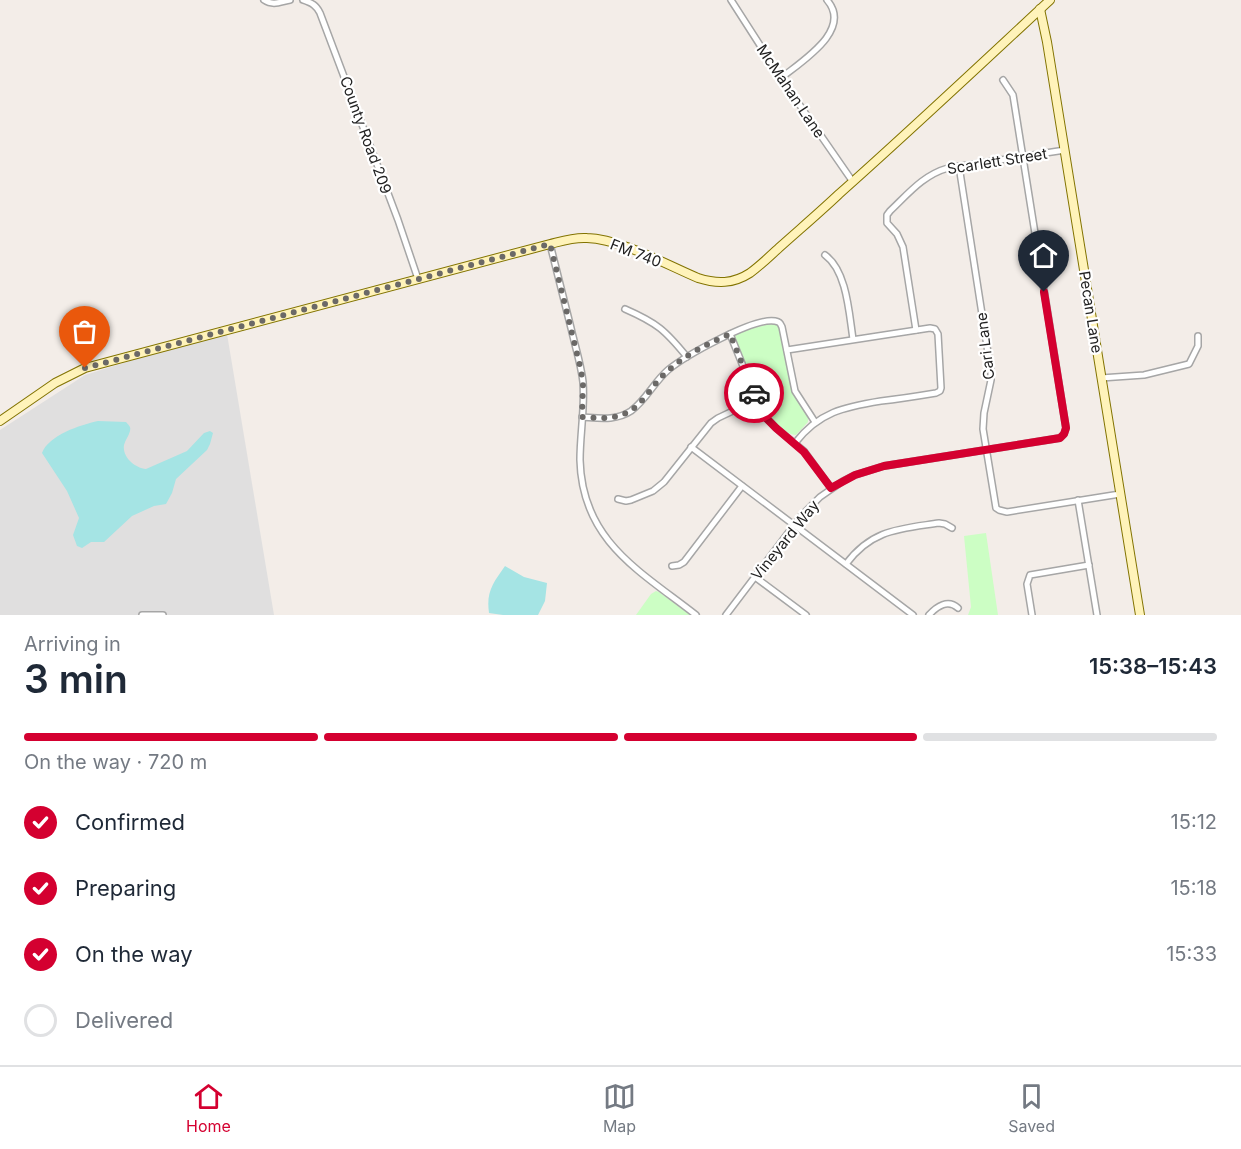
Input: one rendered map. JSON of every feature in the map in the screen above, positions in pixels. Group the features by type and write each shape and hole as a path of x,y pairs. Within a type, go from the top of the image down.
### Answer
{"main road":[{"name":"FM 740","path":"0,421 55,383 85,368 574,238 609,241 698,278 720,283 728,282 757,268 1050,0"},
{"name":"Pecan Lane","path":"1040,9 1140,615"}],"street":[{"path":"264,0 270,4 290,0"},
{"name":"County Road 209","path":"303,0 312,3 320,13 418,279"},
{"name":"McMahan Lane","path":"731,0 781,78 853,182"},
{"path":"781,78 829,36 835,16 827,0"},
{"name":"Vineyard Way","path":"726,615 810,506 843,481 869,470 904,462 1060,438 1064,434 1066,428 1013,95 1003,80"},
{"name":"Scarlett Street","path":"916,330 903,247 897,234 887,223 887,215 890,211 929,175 940,170 1065,150"},
{"name":"Cari Lane","path":"958,166 991,372 983,421 995,505 999,510 1007,512 1120,494"},
{"path":"550,244 581,370 583,384 580,461 589,508 613,547 632,566 696,615"},
{"path":"825,255 842,277 853,339"},
{"path":"625,309 662,329 687,357"},
{"path":"582,417 609,418 623,415 644,399 663,375 704,346 760,323 777,321 782,327 795,392 815,422"},
{"path":"787,350 930,328 938,334 941,388 938,393 849,407 833,412 805,430 795,443"},
{"path":"730,334 762,413 808,457 831,488"},
{"path":"1101,378 1143,375 1189,364 1198,346 1198,336"},
{"path":"618,499 631,500 659,487 705,429 717,418 756,400"},
{"path":"691,447 913,615"},
{"path":"672,566 684,562 742,486"},
{"path":"1078,500 1097,615"},
{"path":"846,564 852,555 865,544 887,532 939,523 952,528"},
{"path":"1032,615 1027,584 1030,575 1089,564"},
{"path":"755,577 806,615"},
{"path":"929,615 945,604 958,608"},
{"path":"142,615 163,615"}],"shaded area":[{"path":"227,334 274,615 0,615 0,430 85,375 178,346"}],"green space":[{"path":"774,323 781,329 793,393 808,418 808,422 796,435 785,431 767,409 758,394 735,337 736,334 749,329"},
{"path":"986,533 998,615 968,615 971,607 964,536"},
{"path":"656,591 690,615 636,615 651,594"}],"water":[{"path":"98,421 126,422 130,426 124,445 125,454 134,464 146,469 187,451 204,433 210,431 213,433 207,450 176,479 166,504 154,506 132,516 104,542 91,542 82,548 77,546 73,535 79,518 67,491 42,453 58,436 74,428"},
{"path":"505,566 524,577 547,583 545,601 538,615 489,613 491,588"}],"way so far":[{"path":"85,368 550,244 581,370 582,417 603,419 631,411 671,368 704,346 730,334 754,393"}],"route":[{"path":"754,393 766,418 804,452 831,488 855,475 884,466 1060,438 1066,428 1044,292"}]}
